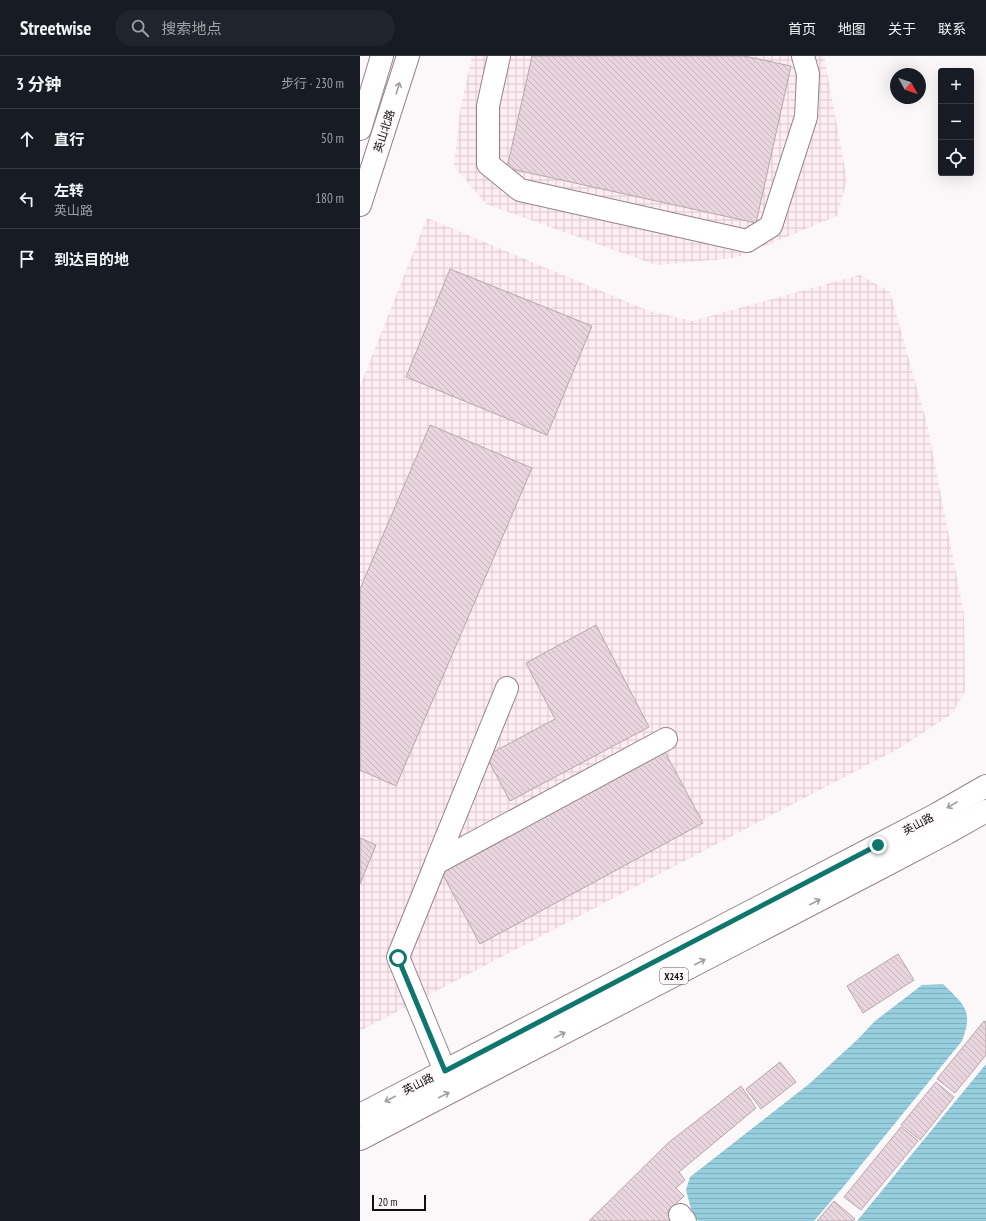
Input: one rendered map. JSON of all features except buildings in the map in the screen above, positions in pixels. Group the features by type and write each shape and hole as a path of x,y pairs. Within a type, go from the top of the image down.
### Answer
{"main road":[{"path":"360,129 382,56"},
{"name":"英山北路","path":"360,205 364,182 408,56"},
{"path":"499,56 488,106 488,164 520,190 747,241 771,226 806,117 808,74 803,56"},
{"path":"445,1071 398,958 507,688"},
{"path":"436,863 666,739"},
{"name":"英山路","path":"360,1114 878,845 986,786"},
{"name":"英山路","path":"360,1139 881,868 986,811"}],"shaded area":[{"path":"472,56 824,56 847,180 837,216 735,258 656,265 486,204 454,166 460,111"},
{"path":"427,218 649,311 692,321 860,275 890,292 927,424 964,614 965,691 952,714 898,749 360,1031 360,386"}],"water":[{"path":"943,984 957,997 967,1015 967,1022 962,1041 814,1221 698,1221 691,1209 686,1190 690,1177 809,1084 858,1039 875,1021 922,985"},
{"path":"986,1064 986,1221 857,1221"}],"route":[{"path":"398,958 445,1071 878,845"}]}
